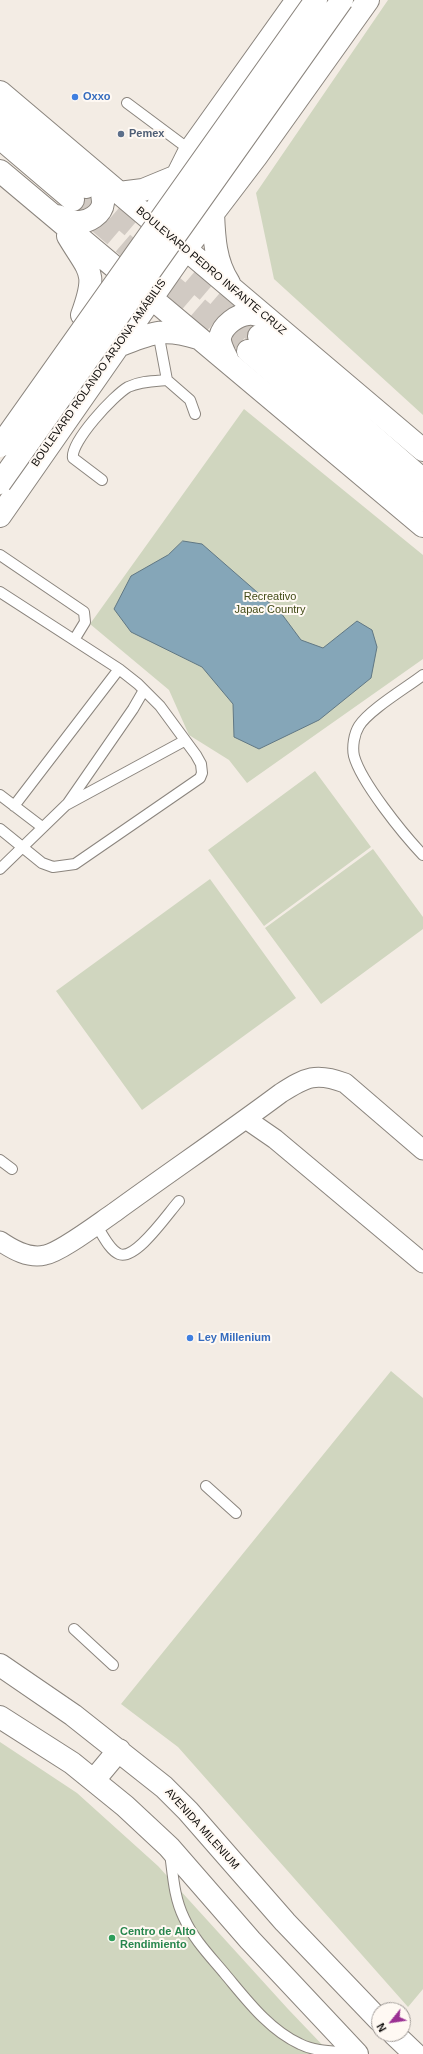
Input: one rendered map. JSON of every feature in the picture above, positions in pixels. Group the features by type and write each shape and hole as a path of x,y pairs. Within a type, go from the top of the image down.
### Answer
{"main road":[{"path":"0,429 150,218 177,176 190,150 297,0"},
{"path":"0,446 316,0"},
{"path":"0,483 342,0"},
{"name":"BOULEVARD ROLANDO ARJONA AMÁBILIS","path":"0,516 186,249 256,157 368,0"},
{"name":"BOULEVARD PEDRO INFANTE CRUZ","path":"0,92 86,187"},
{"name":"BOULEVARD PEDRO INFANTE CRUZ","path":"0,114 86,187"},
{"name":"BOULEVARD PEDRO INFANTE CRUZ","path":"0,138 86,187 120,193 150,218 241,297 259,336 423,501"},
{"path":"0,171 423,526"},
{"path":"120,193 142,190 177,176"},
{"path":"56,217 77,222 95,217 103,204 86,187"},
{"path":"213,213 214,239 220,267 228,282 241,297"},
{"path":"56,217 87,265 91,277 91,290 82,315"},
{"path":"228,361 221,347 220,337 226,326 236,318 248,314 259,315 259,336"},
{"path":"118,346 147,334 158,332 178,333 202,339"},
{"name":"BOULEVARD PEDRO INFANTE CRUZ","path":"259,336 423,450"},
{"name":"BOULEVARD PEDRO INFANTE CRUZ","path":"259,336 423,480"},
{"name":"AVENIDA MILENIUM","path":"0,1665 73,1715 164,1787 188,1811 285,1922 371,2012"},
{"path":"0,1716 94,1780 125,1806 169,1848 250,1940 356,2053"},
{"path":"94,1780 119,1750"},
{"path":"402,2042 415,2054"}],"street":[{"path":"0,1241 19,1252 32,1256 46,1255 96,1225 296,1084 316,1076 331,1078 345,1083 362,1096 423,1150"},
{"path":"246,1119 274,1139 423,1263"}],"lane":[{"path":"127,103 190,150"},
{"path":"158,332 167,380 190,400 195,414"},
{"path":"102,480 73,458 72,453 76,445 106,406 119,392 130,386 142,383 167,380"},
{"path":"0,555 84,612 85,622 74,640"},
{"path":"0,592 119,669 144,690 160,706 201,764 202,772 200,778 75,864 53,867 42,863 0,830"},
{"path":"14,806 119,669"},
{"path":"423,675 371,713 359,726 354,738 353,754 360,774 410,841 423,855"},
{"path":"66,806 133,709 144,690"},
{"path":"0,869 42,827 66,806 184,741"},
{"path":"0,796 42,827"},
{"path":"0,1160 12,1169"},
{"path":"96,1225 112,1248 118,1254 126,1255 140,1246 179,1201"},
{"path":"206,1486 236,1513"},
{"path":"74,1629 113,1665"},
{"path":"169,1848 176,1894 183,1917 193,1936 257,2011 278,2030 299,2044 316,2049 356,2053"}],"green space":[{"path":"388,0 423,0 423,415 274,279 256,193"},
{"name":"Recreativo Japac Country","path":"244,409 423,555 423,659 247,783 229,760 189,735 169,690 90,624"},
{"path":"315,771 371,847 264,926 208,850"},
{"path":"373,849 423,917 423,929 321,1004 265,928"},
{"path":"210,879 296,998 142,1110 56,991"},
{"path":"391,1371 423,1398 423,1989 411,2003 411,2002 404,2002 178,1747 121,1704"},
{"name":"Centro de Alto Rendimiento","path":"0,1742 77,1793 158,1866 331,2054 0,2054"}],"water":[{"path":"183,541 202,544 281,613 301,640 323,648 357,621 372,630 377,647 371,678 319,720 259,749 234,737 233,704 202,667 131,632 114,609 131,576 168,555"}],"tunnel":[{"path":"90,191 259,336"},
{"path":"73,200 248,351"}],"place":[{"name":"Oxxo","path":"75,97"},
{"name":"Pemex","path":"121,134"},
{"name":"Ley Millenium","path":"190,1338"},
{"name":"Centro de Alto Rendimiento","path":"112,1938"}]}
